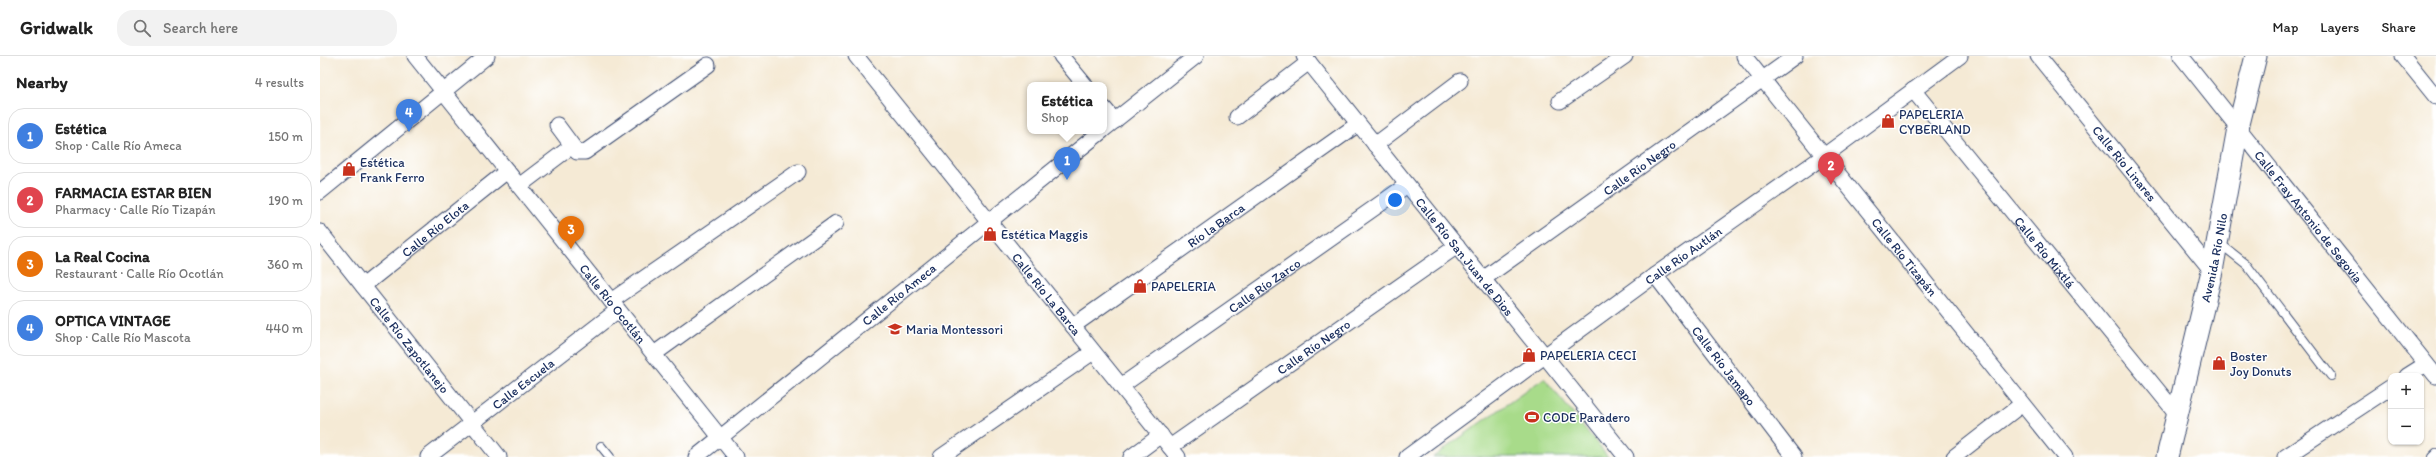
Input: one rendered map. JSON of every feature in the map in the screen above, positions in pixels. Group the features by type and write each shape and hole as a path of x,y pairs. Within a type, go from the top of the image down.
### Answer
{"street":[{"name":"Calle Río Ocotlán","path":"415,56 736,457"},
{"path":"320,192 488,56"},
{"name":"Calle Río La Barca","path":"856,56 1170,446"},
{"path":"1061,56 1083,82"},
{"name":"Calle Río Ameca","path":"1107,127 1196,56"},
{"path":"1560,101 1625,56"},
{"name":"Calle Río Tizapán","path":"1744,56 2065,457"},
{"name":"Calle Río Negro","path":"1483,279 1795,56"},
{"name":"Calle Río Autlán","path":"1407,457 1654,275 1824,156 1960,56"},
{"name":"Calle Río Linares","path":"2038,56 2212,271"},
{"name":"Calle Fray Antonio de Segovia","path":"2181,56 2436,376"},
{"name":"Avenida Río Nilo","path":"2167,457 2212,271 2238,128 2256,56"},
{"path":"2403,56 2436,96"},
{"path":"1237,117 1307,59"},
{"name":"Calle Río San Juan de Dios","path":"1307,59 1626,457"},
{"path":"557,125 577,152 587,151 708,65"},
{"path":"1375,145 1460,80"},
{"name":"Calle Río Mixtlá","path":"1912,90 2177,414"},
{"name":"Río la Barca","path":"1073,326 1358,124"},
{"name":"Calle Río Ameca","path":"696,457 1098,134"},
{"path":"519,186 572,146"},
{"name":"Calle Río Elota","path":"363,286 507,171"},
{"name":"Calle Escuela","path":"428,457 614,306 798,172"},
{"name":"Calle Río Zarco","path":"1121,386 1407,185"},
{"path":"654,354 836,223"},
{"name":"Calle Río Zapotlanejo","path":"320,232 499,457"},
{"name":"Calle Río Negro","path":"1131,457 1170,446 1457,246"},
{"name":"Calle Río Jamapo","path":"1654,275 1794,457"},
{"path":"941,457 1094,352"},
{"path":"2412,373 2426,364"},
{"path":"2285,457 2388,389"},
{"path":"1954,457 2022,404"}],"lane":[{"path":"2218,242 2246,264 2331,376"},
{"path":"601,446 610,457"},
{"path":"2432,457 2436,453"}],"green space":[{"name":"CODE Paradero","path":"1544,378 1608,457 1433,457"}],"place":[{"name":"PAPELERIA CYBERLAND","path":"1888,121"},
{"name":"OPTICA VINTAGE","path":"409,132"},
{"name":"Estética Frank Ferro","path":"349,169"},
{"name":"Estética","path":"1067,180"},
{"name":"FARMACIA ESTAR BIEN","path":"1831,185"},
{"name":"Estética Maggis","path":"990,234"},
{"name":"La Real Cocina","path":"571,249"},
{"name":"PAPELERIA","path":"1140,286"},
{"name":"Maria Montessori","path":"895,329"},
{"name":"PAPELERIA CECI","path":"1529,355"},
{"name":"Boster Joy Donuts","path":"2219,363"},
{"name":"CODE Paradero","path":"1532,417"}]}
